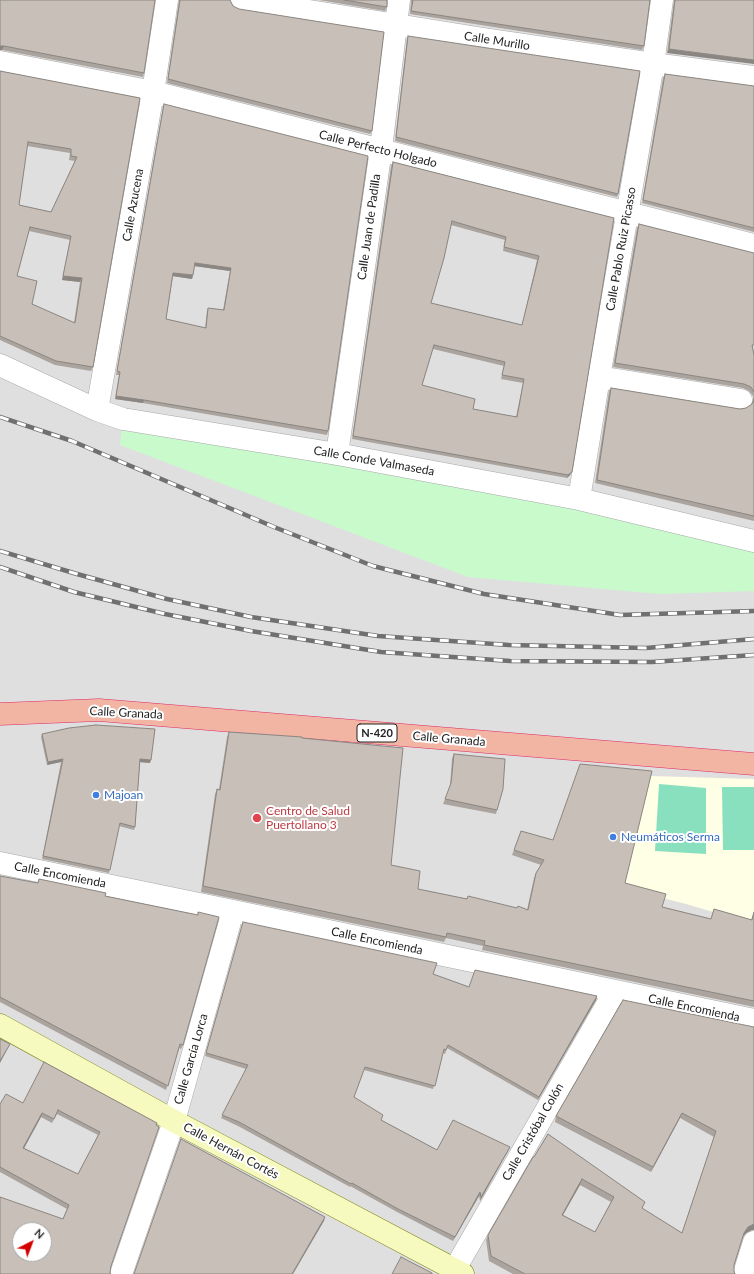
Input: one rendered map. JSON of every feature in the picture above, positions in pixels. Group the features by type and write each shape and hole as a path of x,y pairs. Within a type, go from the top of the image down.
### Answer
{"highway":[{"name":"Calle Granada","path":"0,714 99,710 754,764"}],"main road":[{"name":"Calle Hernán Cortés","path":"0,1025 174,1121 457,1272"}],"street":[{"name":"Calle Azucena","path":"96,410 153,92 167,0"},
{"name":"Calle Murillo","path":"240,0 484,39 653,64 754,77"},
{"name":"Calle Juan de Padilla","path":"337,454 380,149 399,0"},
{"name":"Calle Pablo Ruiz Picasso","path":"579,499 653,64 662,0"},
{"name":"Calle Perfecto Holgado","path":"0,62 153,92 754,245"},
{"name":"Calle Conde Valmaseda","path":"0,365 96,410 123,419 337,454 579,499 754,541"},
{"path":"599,377 741,400"},
{"name":"Calle Encomienda","path":"0,863 754,1020"},
{"name":"Calle García Lorca","path":"121,1274 174,1121 233,911"},
{"name":"Calle Cristóbal Colón","path":"457,1272 615,991"},
{"path":"744,1274 754,1242"}],"shaded area":[{"path":"0,0 754,0 754,1274 0,1274"},
{"path":"650,776 754,779 754,924 686,904 623,888"}],"green space":[{"path":"123,419 754,541 754,591 660,594 468,577 120,445"},
{"path":"659,784 706,788 706,854 655,851"},
{"path":"722,787 754,787 754,850 723,850"}],"building":[{"path":"0,0 155,0 144,73 0,46"},
{"path":"180,0 230,0 233,6 239,9 384,32 372,131 168,79"},
{"path":"344,0 387,0 387,7"},
{"path":"413,0 650,0 644,46 411,11"},
{"path":"675,0 754,0 754,60 669,49"},
{"path":"408,36 640,71 618,194 396,137"},
{"path":"0,71 140,98 93,367 56,361 0,336","holes":["28,142 71,149 71,156 77,157 51,212 19,205","30,227 71,236 63,276 82,278 75,323 32,304 37,281 17,276"]},
{"path":"665,74 754,86 754,228 643,200"},
{"path":"164,104 368,156 328,431 116,396 120,372 117,371","holes":["195,263 231,268 224,310 208,308 206,328 166,319 173,273 193,275"]},
{"path":"393,162 614,218 572,472 568,475 353,436","holes":["452,221 506,237 504,247 539,256 522,325 431,303 444,258","434,345 505,362 502,375 524,379 517,417 473,409 475,399 422,385"]},
{"path":"639,224 754,253 754,345 752,345 754,355 754,392 751,387 744,384 615,363"},
{"path":"611,388 740,409 746,408 752,404 754,399 754,516 597,480"},
{"name":"Majoan","path":"96,725 155,729 151,760 140,759 135,827 120,823 110,870 43,856 63,759 48,762 42,734 69,728"},
{"path":"229,732 302,737 403,748 391,865 420,871 418,889 467,899 468,896 517,908 518,906 528,910 536,873 544,860 514,850 521,831 553,840 580,764 652,771 625,883 666,894 662,907 711,919 714,909 752,920 754,912 754,1001 484,945 485,941 447,933 446,937 203,886 217,789 220,790"},
{"path":"454,754 505,759 503,789 497,810 445,799 451,783"},
{"path":"0,876 38,883 39,879 106,893 105,896 198,915 198,912 219,917 183,1045 180,1044 168,1086 0,997"},
{"path":"243,922 437,963 433,974 469,987 475,970 597,996 539,1097 448,1045 446,1050 444,1049 435,1086 365,1067 354,1097 383,1115 381,1120 437,1150 453,1120 510,1147 481,1197 480,1192 455,1237 398,1209 352,1183 351,1184 239,1122 222,1115 248,1065 206,1053"},
{"path":"623,1000 754,1027 754,1224 748,1227 744,1233 734,1265 735,1274 525,1274 491,1256 488,1235 548,1134 645,1202 642,1208 682,1233 716,1131 682,1113 653,1167 556,1116","holes":["582,1179 614,1197 595,1232 562,1215"]},
{"path":"0,1039 10,1044 0,1061"},
{"path":"44,1062 157,1123 156,1125 159,1127 111,1266 111,1274 0,1274 0,1197 63,1219 69,1205 0,1167 0,1104 6,1094 23,1103","holes":["58,1110 100,1132 78,1174 23,1148 42,1113 54,1119"]},
{"path":"181,1139 325,1217 292,1274 134,1274"},
{"path":"401,1257 432,1273 432,1274 392,1274"}],"railway":[{"path":"0,417 72,441 274,527 373,566 484,594 620,615 754,611"},
{"path":"0,551 167,599 251,617 378,636 509,645 646,648 754,639"},
{"path":"0,567 74,592 165,614 251,631 381,652 510,661 652,662 754,655"}],"place":[{"name":"Majoan","path":"96,795"},
{"name":"Centro de Salud Puertollano 3","path":"257,818"},
{"name":"Neumáticos Serma","path":"613,837"}]}
